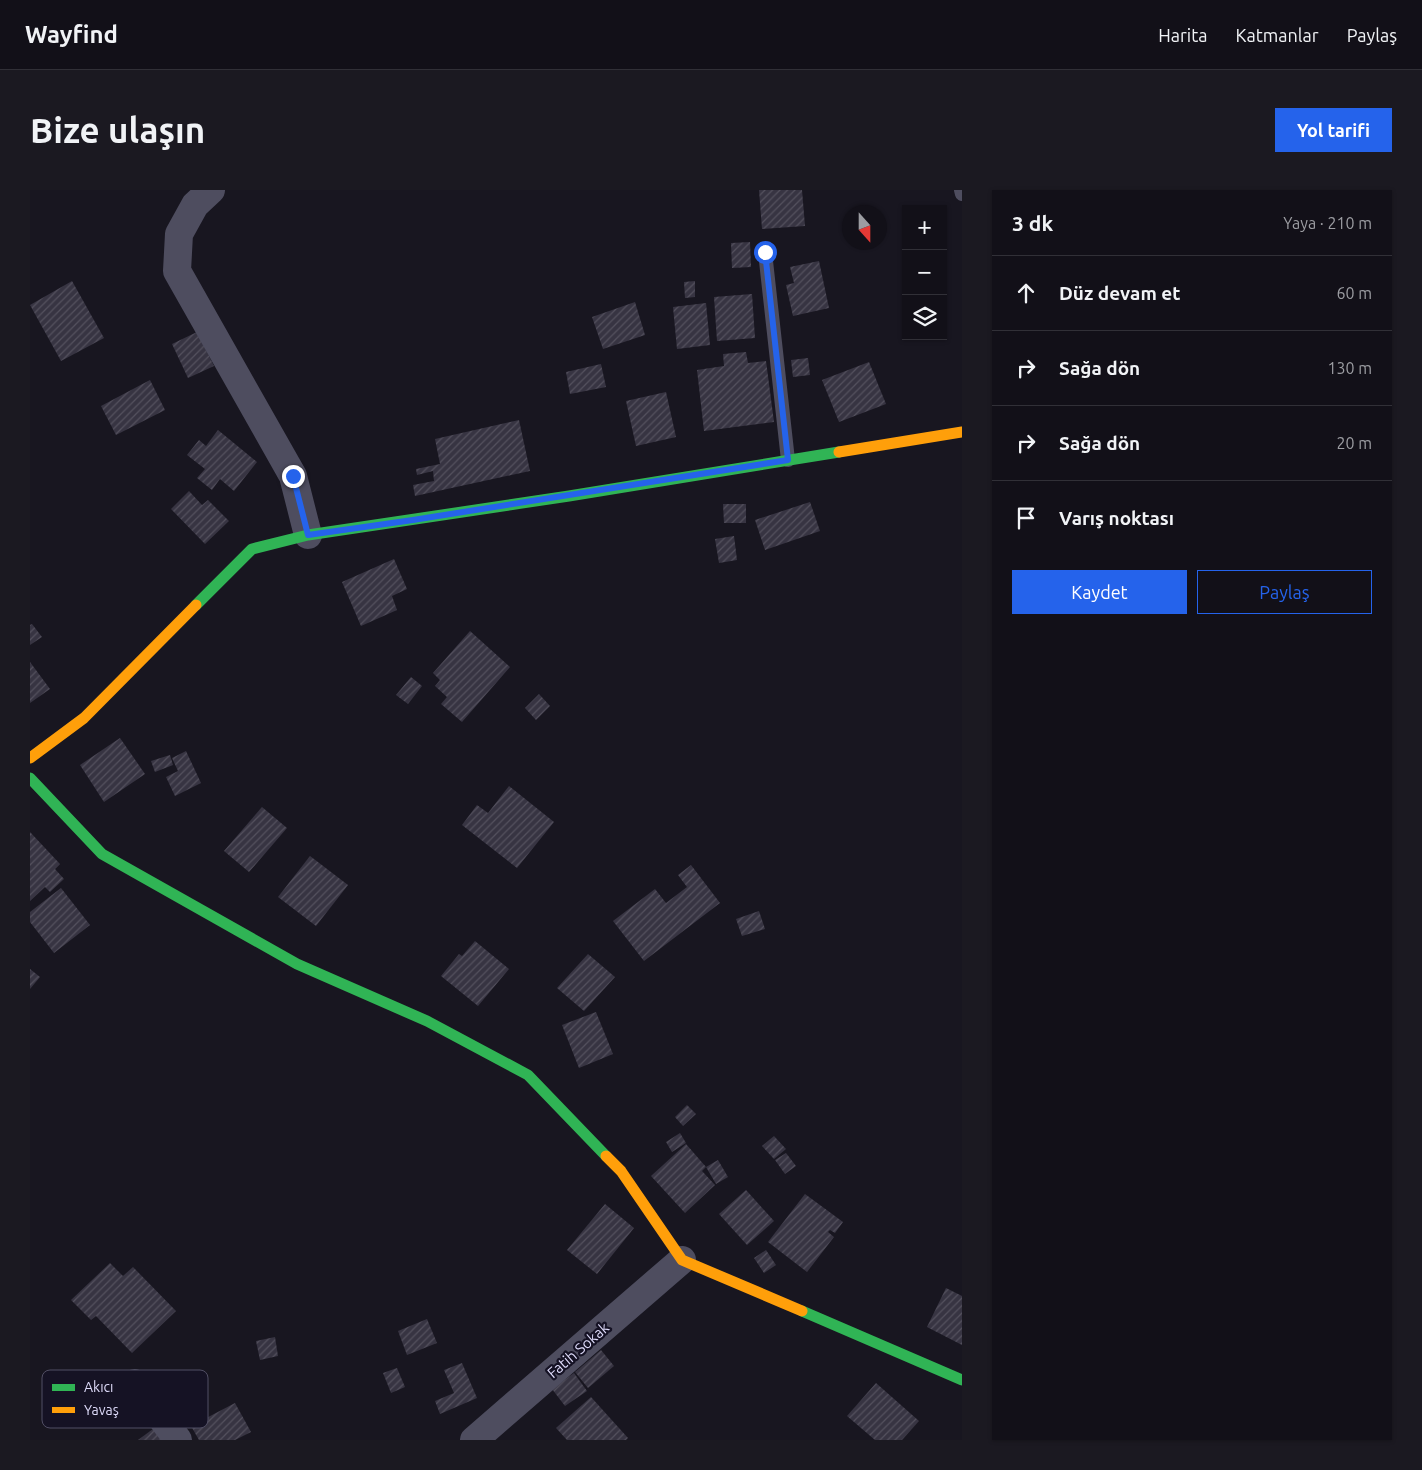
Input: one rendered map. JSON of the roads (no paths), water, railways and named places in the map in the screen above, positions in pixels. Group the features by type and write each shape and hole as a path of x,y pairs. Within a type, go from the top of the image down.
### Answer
{"street":[{"path":"211,190 195,205 179,234 178,271 293,476 308,535"},
{"path":"30,758 84,718 252,549 308,535 521,503 962,432"},
{"path":"30,778 102,854 297,964 427,1021 528,1075 621,1171 682,1260 962,1380"},
{"name":"Fatih Sokak","path":"474,1440 682,1260"},
{"path":"169,1428 178,1440"}],"lane":[{"path":"961,190 962,194"},
{"path":"765,252 788,460"}]}
